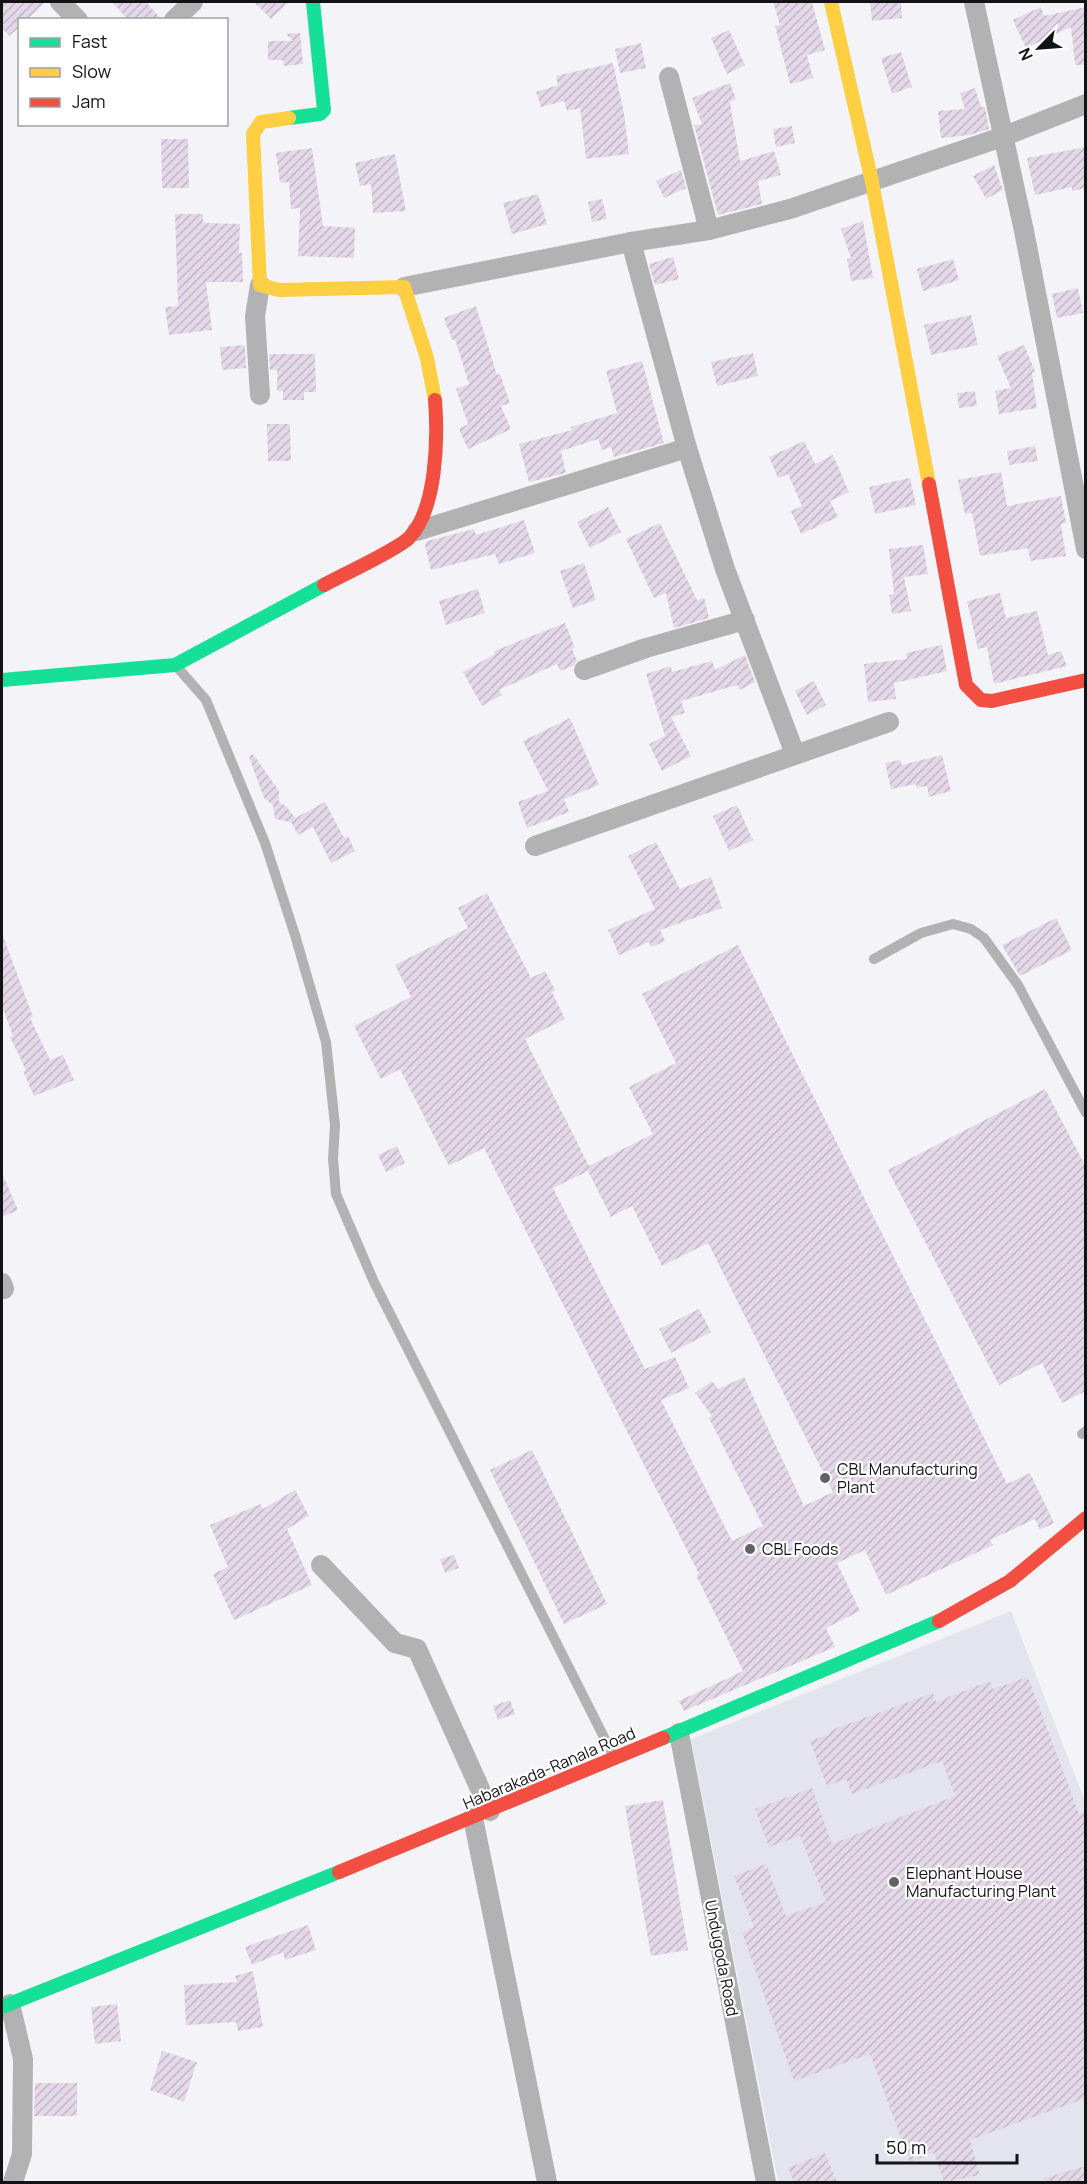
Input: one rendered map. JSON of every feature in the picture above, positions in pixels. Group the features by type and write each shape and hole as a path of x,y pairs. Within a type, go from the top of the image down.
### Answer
{"street":[{"path":"60,2 76,18"},
{"path":"176,18 193,2"},
{"path":"260,395 255,316 260,285 252,134 261,122 313,116 324,110 313,2"},
{"path":"831,2 872,182 966,685 981,700 992,701 1086,680"},
{"path":"975,2 1002,137 1024,231 1086,549"},
{"path":"669,77 709,230"},
{"path":"260,285 279,290 404,287 631,242 709,230 790,209 872,182 1002,137 1086,104"},
{"path":"631,242 687,448 725,570 795,754"},
{"path":"404,287 430,366 438,412 436,452 430,491 417,531"},
{"path":"2,680 175,665 407,540 417,531 687,448"},
{"path":"584,670 646,648 745,620"},
{"path":"535,846 889,722"},
{"name":"Habarakada-Ranala Road","path":"6,2005 482,1814 950,1617 1010,1581 1086,1518"},
{"path":"321,1564 395,1643 417,1649 482,1814 547,2182"},
{"name":"Undugoda Road","path":"679,1732 766,2182"},
{"path":"6,2005 23,2059 22,2154 13,2182"}],"lane":[{"path":"175,665 206,700 264,843 295,934 326,1042 335,1125 333,1160 336,1194 374,1282 614,1758"},
{"path":"874,959 921,933 953,924 971,928 984,938 1017,985 1086,1113"}],"shaded area":[{"path":"1011,1611 1085,1801 1085,2182 778,2182 691,1739"}],"building":[{"path":"2,2 45,2 29,18 18,18 18,29 9,36 2,28"},
{"path":"112,2 146,2 160,18 126,18"},
{"path":"254,2 289,2 271,19"},
{"path":"773,2 812,2 825,50 807,55 813,78 790,84 775,26 780,25"},
{"path":"870,2 901,2 902,18 872,21"},
{"path":"1041,7 1044,16 1086,7 1086,65 1075,65 1071,27 1026,48 1013,20"},
{"path":"729,30 745,65 727,74 711,38"},
{"path":"300,33 303,64 284,66 283,60 268,60 268,41 293,41 286,34"},
{"path":"641,43 646,68 620,73 615,49"},
{"path":"901,52 912,87 892,94 881,58"},
{"path":"613,63 624,113 629,154 586,159 580,108 567,111 564,101 541,107 536,92 558,85 556,76"},
{"path":"730,83 736,99 730,102 740,161 774,151 781,175 758,181 762,204 718,215 694,125 702,124 692,98"},
{"path":"975,88 981,107 985,107 989,129 970,135 941,138 938,111 965,109 960,93"},
{"path":"792,126 795,143 776,147 773,129"},
{"path":"161,139 188,139 189,188 162,188"},
{"path":"1086,147 1086,188 1072,191 1072,187 1035,195 1027,158"},
{"path":"312,148 323,226 355,228 354,258 298,256 300,208 291,209 289,182 280,183 276,153"},
{"path":"395,154 406,211 373,213 371,184 360,186 355,163"},
{"path":"994,165 1003,190 986,199 973,176"},
{"path":"681,170 686,188 664,198 656,181"},
{"path":"538,194 547,224 512,234 503,203"},
{"path":"602,199 607,219 592,222 588,202"},
{"path":"175,214 203,214 203,223 240,224 239,253 242,253 243,282 206,282 212,330 169,335 165,307 178,306"},
{"path":"863,221 873,278 851,281 847,259 851,258 841,229"},
{"path":"673,257 679,279 655,285 649,264"},
{"path":"953,259 959,280 923,291 917,269"},
{"path":"1078,288 1083,313 1057,318 1052,294"},
{"path":"476,306 497,375 500,374 510,403 501,406 511,429 468,449 459,429 468,424 456,389 469,384 455,339 452,340 444,318"},
{"path":"971,315 978,345 931,355 924,325"},
{"path":"245,345 246,368 222,370 220,347"},
{"path":"1024,345 1035,371 1032,373 1037,408 999,414 995,391 1011,388 997,356"},
{"path":"753,353 758,376 717,386 711,362"},
{"path":"269,354 315,354 316,392 304,392 304,400 283,400 283,391 277,391 277,370 270,370"},
{"path":"642,361 664,443 614,457 611,447 602,450 598,439 561,451 566,473 529,482 519,444 572,430 571,427 617,413 606,371"},
{"path":"975,391 977,406 959,408 957,393"},
{"path":"267,424 290,424 291,461 268,461"},
{"path":"804,441 815,464 833,455 849,492 830,501 838,517 801,534 791,511 802,506 788,474 778,478 769,457"},
{"path":"1035,446 1038,461 1009,465 1007,451"},
{"path":"1001,472 1007,506 1061,496 1066,523 1061,524 1066,556 1030,561 1028,548 980,556 972,513 965,514 958,480"},
{"path":"910,478 916,505 875,514 869,487"},
{"path":"608,507 621,532 590,548 577,522"},
{"path":"524,520 535,553 499,564 495,554 431,570 425,545 427,541 474,529 476,535"},
{"path":"660,523 697,600 704,598 709,618 674,628 666,593 654,598 626,539"},
{"path":"923,545 928,574 904,577 911,611 892,614 889,595 894,594 889,549"},
{"path":"584,563 596,600 573,608 560,571"},
{"path":"478,589 485,613 446,625 439,601"},
{"path":"1000,593 1006,618 1037,611 1048,655 1061,651 1067,666 994,684 987,647 978,649 967,601"},
{"path":"565,623 575,648 572,649 577,661 573,666 560,671 557,664 499,690 502,695 482,706 463,672 495,654 494,651"},
{"path":"942,645 947,671 894,683 896,699 868,702 864,664 907,659 906,653"},
{"path":"745,655 755,682 740,690 737,685 681,701 685,713 671,717 691,756 662,771 649,744 665,736 646,674 671,666 672,672 712,661 715,670"},
{"path":"814,681 826,705 807,715 795,691"},
{"path":"570,718 599,785 564,799 569,812 527,828 518,802 548,791 523,741"},
{"path":"253,754 279,791 279,802 286,806 295,818 325,802 344,838 348,836 355,851 331,863 313,827 298,835 291,822 275,819 273,805 264,798 249,757"},
{"path":"942,755 951,791 929,797 927,786 917,788 916,784 891,789 885,763 900,760 902,765"},
{"path":"737,805 753,840 729,851 713,816"},
{"path":"656,842 680,889 711,877 722,908 660,930 665,941 651,947 649,942 619,955 608,930 655,909 628,856"},
{"path":"487,893 531,978 545,971 555,990 552,992 565,1019 525,1039 589,1166 653,1134 629,1087 676,1063 642,994 738,945 1007,1484 1030,1473 1054,1523 1040,1530 1035,1519 990,1540 993,1545 886,1595 865,1550 837,1563 860,1611 826,1628 835,1647 684,1711 679,1701 743,1671 696,1575 699,1574 484,1148 449,1166 400,1069 381,1079 354,1026 411,997 395,965 468,928 458,908","holes":["588,1171 611,1217 632,1206 662,1266 708,1243 833,1492 804,1506 744,1377 718,1389 712,1381 695,1393 712,1416 709,1418 763,1526 732,1541 661,1400 689,1388 675,1357 645,1369 553,1188"]},
{"path":"1056,918 1072,950 1020,976 1002,945"},
{"path":"3,936 33,1017 30,1018 50,1060 63,1055 74,1080 34,1096 23,1071 26,1070 10,1037 13,1036 2,1006"},
{"path":"1045,1089 1086,1167 1086,1391 1062,1403 1042,1363 999,1385 888,1170"},
{"path":"397,1146 405,1163 386,1172 378,1155"},
{"path":"2,1173 18,1210 2,1217"},
{"path":"699,1309 711,1332 671,1353 659,1329"},
{"path":"532,1450 607,1604 564,1624 490,1470"},
{"path":"295,1490 309,1516 287,1529 312,1585 234,1620 213,1574 228,1567 210,1525 261,1504 263,1509"},
{"path":"454,1555 459,1568 445,1573 440,1559"},
{"path":"1028,1677 1079,1814 1086,1811 1086,2098 970,2140 980,2175 944,2182 934,2153 910,2162 870,2054 794,2081 742,1932 754,1927 734,1876 766,1864 786,1916 826,1902 800,1836 769,1847 755,1809 812,1788 832,1844 955,1796 942,1761 852,1794 846,1779 827,1786 810,1741 830,1734 829,1731 933,1693 936,1702 990,1681 993,1689"},
{"path":"510,1700 515,1714 498,1720 493,1706"},
{"path":"663,1800 688,1950 651,1956 625,1806"},
{"path":"308,1925 316,1950 285,1960 283,1952 252,1965 245,1947"},
{"path":"253,1971 263,2027 238,2031 236,2022 186,2025 184,1985 237,1982 235,1976"},
{"path":"117,2004 121,2041 95,2044 91,2007"},
{"path":"162,2051 197,2062 184,2102 150,2090"},
{"path":"35,2083 77,2083 77,2116 34,2116"},
{"path":"825,2153 837,2182 794,2182 788,2168"},
{"path":"1086,2166 1086,2182 1044,2182 1044,2178"}],"traffic: fast":[{"path":"289,118 320,114 324,110 313,2"},
{"path":"2,680 175,665 324,585"},
{"path":"663,1738 939,1621"},
{"path":"2,2007 339,1872"}],"traffic: slow":[{"path":"831,2 872,182 929,484"},
{"path":"289,118 261,122 253,134 260,285 279,290 404,287 427,358 435,400"}],"traffic: jam":[{"path":"324,585 402,543 409,538 418,525 425,510 434,472 435,400"},
{"path":"929,484 966,685 981,700 992,701 1086,680"},
{"path":"939,1621 1010,1581 1086,1518"},
{"path":"339,1872 663,1738"}],"place":[{"name":"CBL Manufacturing Plant","path":"825,1478"},
{"name":"CBL Foods","path":"750,1549"},
{"name":"Elephant House Manufacturing Plant","path":"894,1882"}]}
